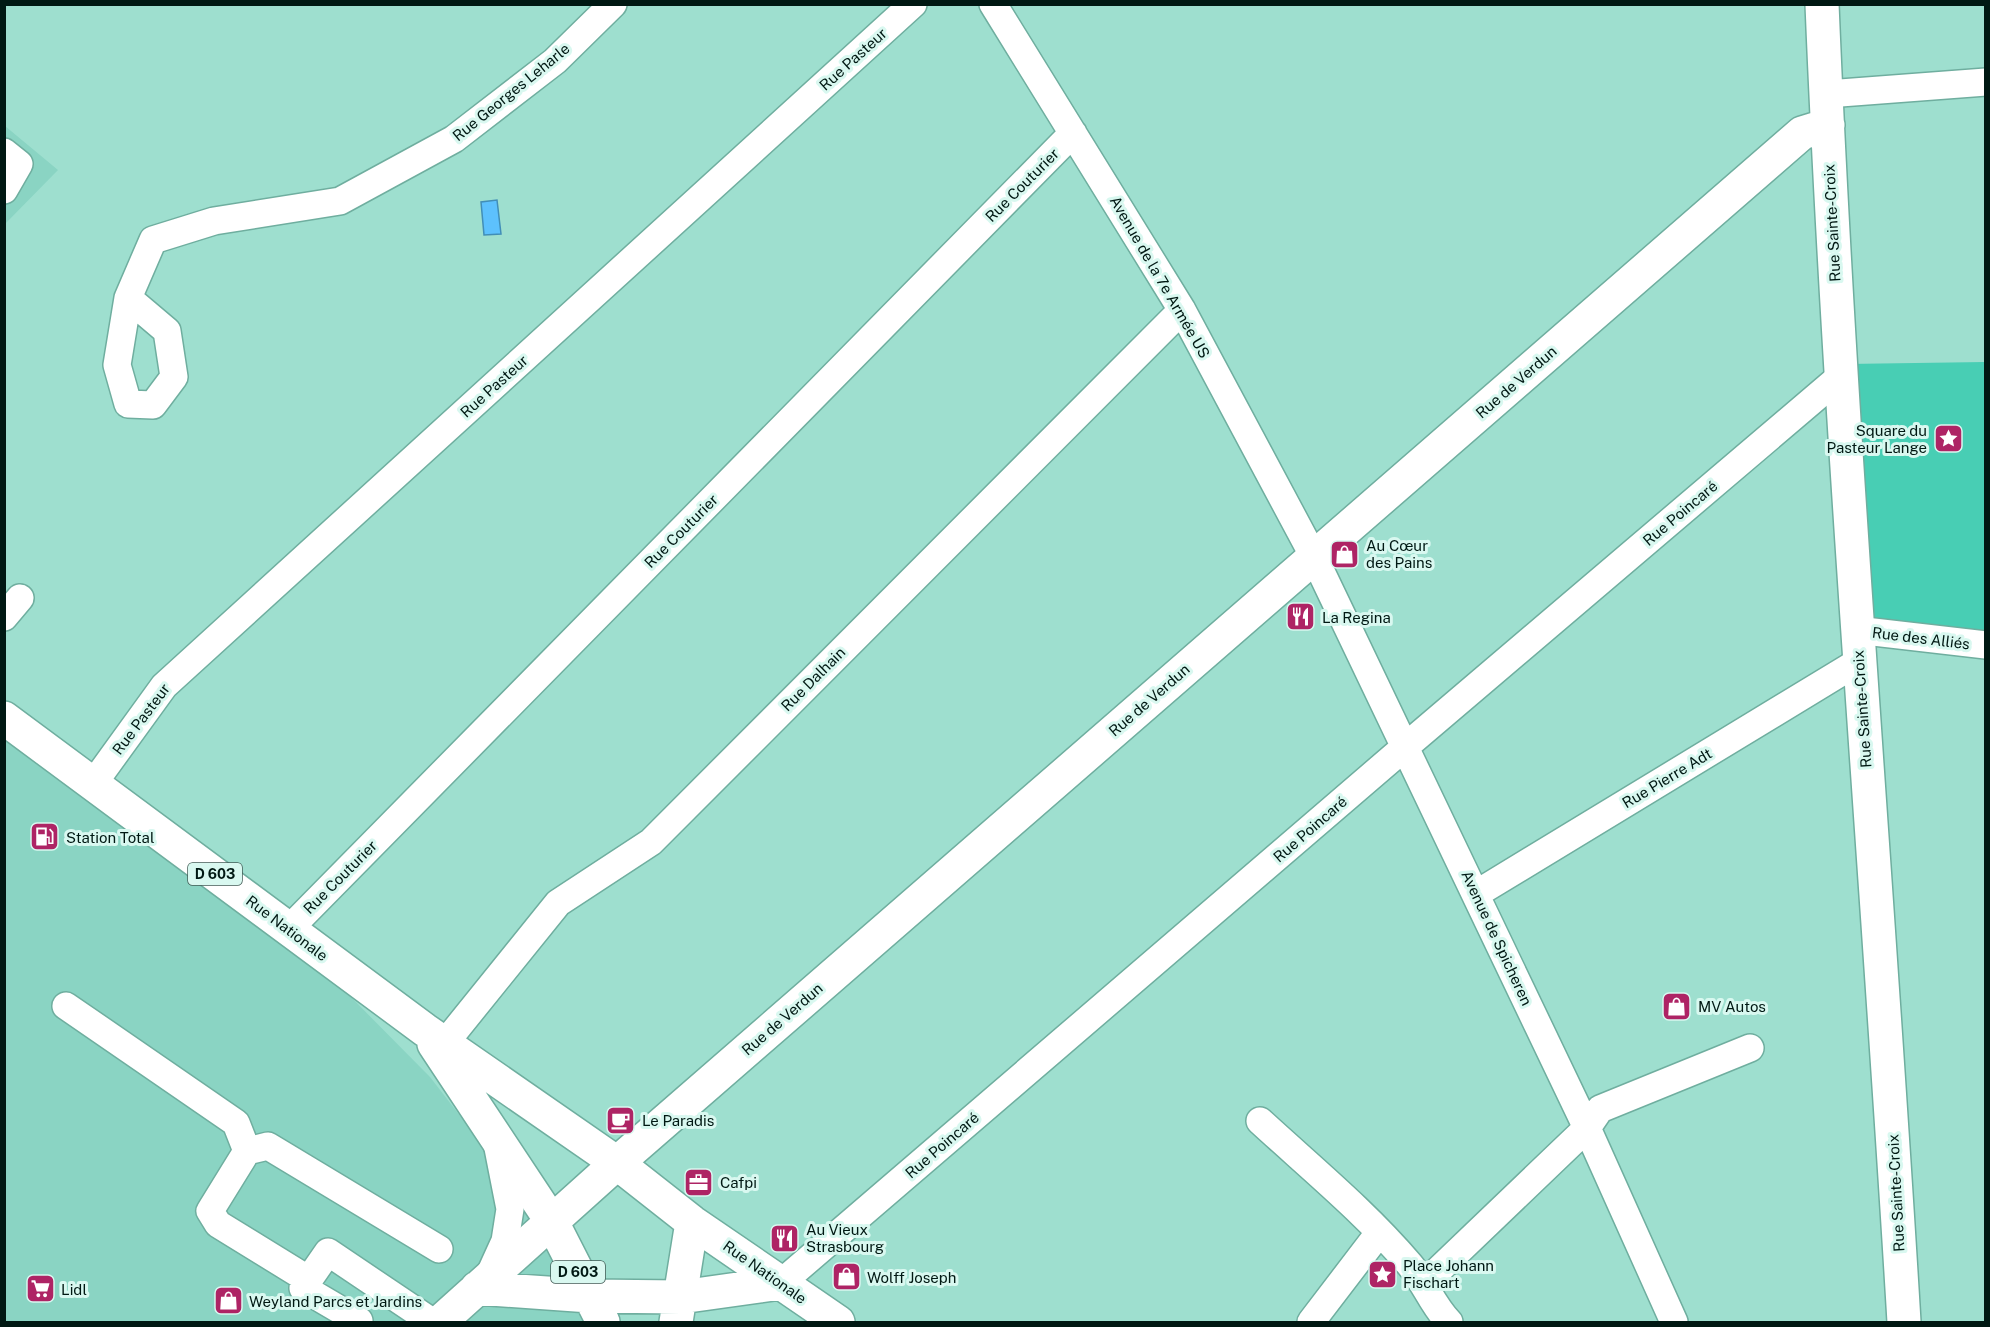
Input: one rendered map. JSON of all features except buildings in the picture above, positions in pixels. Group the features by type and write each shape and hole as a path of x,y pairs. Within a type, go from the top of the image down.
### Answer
{"main road":[{"name":"Rue Sainte-Croix","path":"1822,4 1829,185 1904,1323"},
{"name":"Rue de Verdun","path":"440,1323 617,1163 1827,110"},
{"name":"Rue Nationale","path":"4,718 435,1036 617,1163 692,1222 838,1323"},
{"name":"Rue Nationale","path":"435,1036 495,1136 552,1222 597,1309"},
{"path":"679,1310 692,1222"},
{"path":"482,1284 597,1309 679,1310 782,1283"}],"street":[{"name":"Rue Georges Leharle","path":"128,298 153,240 214,221 340,201 454,139 555,61 613,4"},
{"name":"Rue Pasteur","path":"93,784 164,686 913,4"},
{"name":"Avenue de la 7e Armée US","path":"993,4 1182,310 1314,556"},
{"path":"1827,110 1986,82"},
{"name":"Rue Couturier","path":"289,929 1073,133"},
{"path":"4,152 19,164 4,190"},
{"name":"Rue Dalhain","path":"435,1036 558,903 651,842 1182,310"},
{"name":"Rue Poincaré","path":"782,1283 1405,747 1841,376"},
{"name":"Avenue de Spicheren","path":"1314,556 1587,1128 1674,1323"},
{"name":"Rue des Alliés","path":"1858,646 1986,645"},
{"name":"Rue Pierre Adt","path":"1476,894 1858,646"},
{"path":"66,1006 236,1123 247,1151"},
{"path":"1424,1284 1587,1128 1600,1109 1749,1048"},
{"path":"1260,1120 1379,1233 1424,1284 1439,1312 1449,1323"},
{"path":"482,1284 505,1241 510,1209 495,1136"},
{"path":"309,1280 218,1224 210,1211 247,1151 268,1146 438,1249"},
{"path":"1311,1323 1379,1233"},
{"path":"359,1321 303,1288 328,1252 432,1323"}],"shaded area":[{"path":"5,126 58,170 5,224"},
{"path":"1985,362 1985,632 1864,617 1846,364"},
{"path":"4,726 337,983 430,1077 505,1174 586,1322 5,1322"}],"water":[{"path":"497,200 501,234 484,235 481,202"}],"place":[{"name":"Square du Pasteur Lange","path":"1948,439"},
{"name":"Au Cœur des Pains","path":"1345,554"},
{"name":"La Regina","path":"1301,617"},
{"name":"Station Total","path":"45,837"},
{"name":"MV Autos","path":"1677,1006"},
{"name":"Le Paradis","path":"621,1120"},
{"name":"Cafpi","path":"699,1182"},
{"name":"Au Vieux Strasbourg","path":"785,1238"},
{"name":"Place Johann Fischart","path":"1382,1274"},
{"name":"Wolff Joseph","path":"846,1277"},
{"name":"Lidl","path":"40,1289"},
{"name":"Weyland Parcs et Jardins","path":"228,1301"}]}
